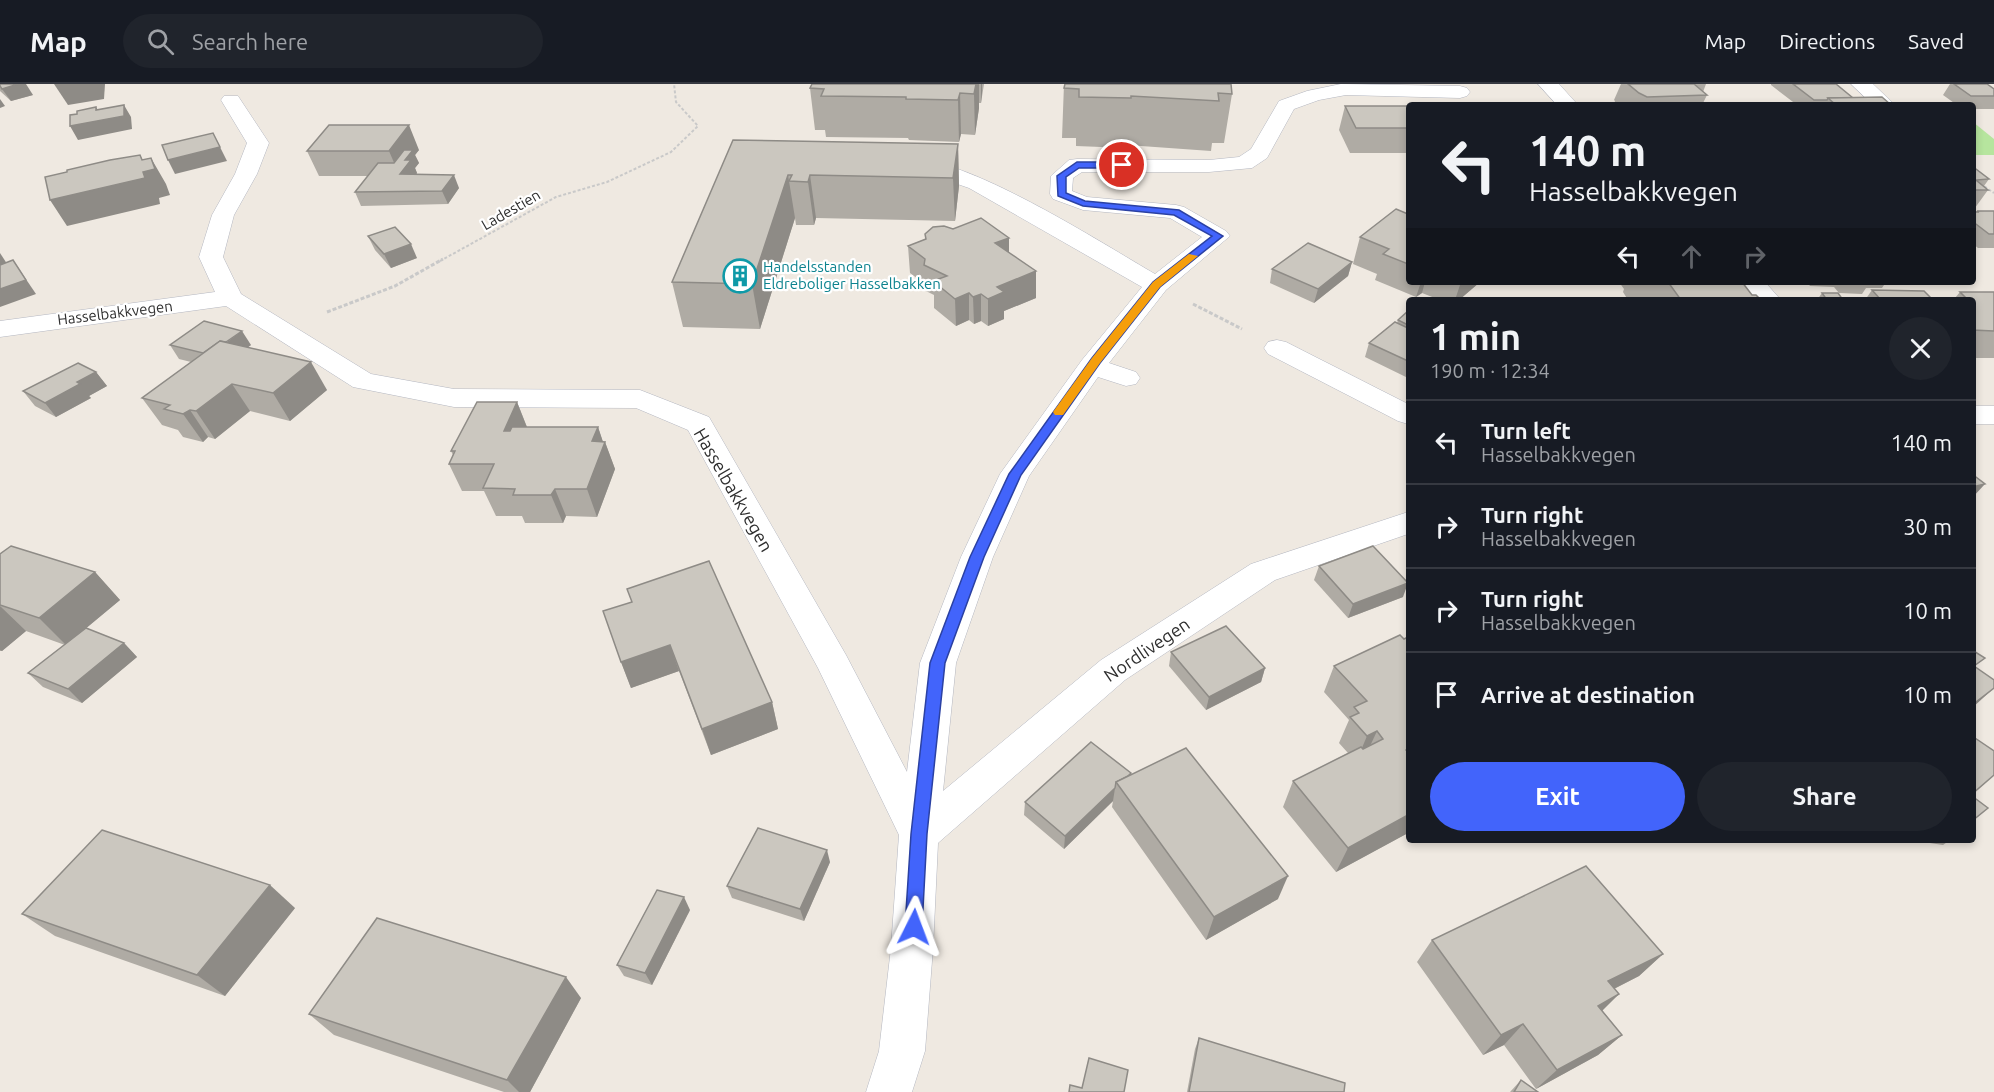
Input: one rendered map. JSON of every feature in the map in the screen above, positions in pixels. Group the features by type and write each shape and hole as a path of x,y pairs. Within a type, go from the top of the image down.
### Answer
{"street":[{"path":"1548,84 1565,102"},
{"path":"1861,84 1882,102"},
{"path":"889,1092 902,1051 912,948 919,834 938,663 977,557 1016,474 1038,458 1092,366 1157,285 1218,236 1176,212 1083,203 1062,194 1062,176 1077,165 1209,166 1244,163 1259,153 1286,105 1314,95 1346,89 1460,92"},
{"path":"230,298 211,257 223,215 246,174 258,143 231,100"},
{"path":"890,165 942,171 977,183 1157,285"},
{"path":"1755,285 1765,297"},
{"name":"Hasselbakkvegen","path":"0,329 230,298 363,381 454,398 640,399 699,424 834,665 919,834"},
{"path":"1277,348 1406,413"},
{"path":"1092,366 1126,378"},
{"path":"1976,415 1994,415"},
{"name":"Nordlivegen","path":"919,834 1113,670 1263,572 1406,524"}],"path":[{"name":"Ladestien","path":"286,332 395,285 556,197 607,182 670,152 698,126 679,108 672,89 674,84"},
{"path":"1976,181 1994,193"},
{"path":"1157,285 1277,348"}],"green space":[{"path":"1976,124 1994,139 1994,155 1976,155"}],"building":[{"path":"0,84 18,84 2,89"},
{"path":"812,84 976,84 974,94 960,93 958,100 821,96 824,89 810,88"},
{"path":"1065,84 1231,84 1232,94 1218,93 1219,101 1131,96 1131,98 1079,97 1079,89 1064,88"},
{"path":"1628,84 1694,84 1707,95 1647,97"},
{"path":"1793,84 1836,84 1853,98 1814,100"},
{"path":"1954,84 1987,84 1994,89 1994,96 1971,96"},
{"path":"1882,97 1888,102 1833,102 1828,98"},
{"path":"124,105 124,116 70,126 70,115 77,114 77,111"},
{"path":"1345,106 1406,106 1406,128 1356,128"},
{"path":"329,125 409,125 389,151 307,151"},
{"path":"213,133 220,147 168,160 162,145"},
{"path":"733,140 958,144 953,178 810,175 808,182 789,181 792,175 788,175 752,284 672,282"},
{"path":"404,150 413,150 405,160 411,160 400,174 454,175 442,191 355,192 378,163 394,163"},
{"path":"140,155 142,160 151,158 155,169 143,172 145,178 50,200 45,177 110,160"},
{"path":"1976,169 1989,179 1976,180"},
{"path":"1976,180 1988,190 1976,190"},
{"path":"1396,209 1406,213 1406,263 1383,254 1389,249 1360,237"},
{"path":"1977,211 1994,211 1994,234 1989,234 1976,224 1976,212 1979,212"},
{"path":"981,218 1009,238 995,243 1036,271 997,287 1004,292 988,299 981,294 973,297 969,293 955,299 933,281 947,276 924,265 925,259 908,246 926,239 925,234 933,227 944,226 953,229"},
{"path":"395,227 411,244 384,254 368,236"},
{"path":"1308,243 1352,262 1318,289 1272,269"},
{"path":"13,260 26,280 0,289 0,265"},
{"path":"1670,285 1744,285 1752,295 1758,297 1679,297"},
{"path":"1872,290 1924,291 1930,297 1878,297"},
{"path":"1960,292 1994,292 1994,331 1976,330 1976,297 1965,297"},
{"path":"1822,293 1838,293 1841,297 1825,297"},
{"path":"1406,313 1406,324 1398,320"},
{"path":"204,321 242,331 226,342 220,341 203,353 170,345"},
{"path":"1395,322 1406,327 1406,360 1369,343"},
{"path":"220,341 311,362 273,393 232,384 196,411 190,410 183,414 164,409 170,405 142,398"},
{"path":"78,363 96,372 77,382 80,384 45,403 23,391"},
{"path":"477,402 517,402 504,431 510,431 512,427 598,427 592,441 605,442 587,489 555,489 551,495 513,495 515,489 483,488 494,464 449,464 455,451 451,451"},
{"path":"1976,477 1985,484 1976,486"},
{"path":"11,546 95,572 39,618 0,605 0,554"},
{"path":"1373,546 1406,581 1406,584 1353,604 1319,566"},
{"path":"709,561 772,702 702,729 670,645 621,662 603,611 632,602 627,589"},
{"path":"1226,626 1265,668 1209,697 1171,652"},
{"path":"86,628 124,643 68,689 28,673"},
{"path":"1400,635 1406,638 1406,816 1348,848 1293,781 1361,747 1363,749 1383,739 1377,731 1367,736 1350,717 1359,713 1354,707 1367,701 1334,666"},
{"path":"1976,652 1985,658 1976,665"},
{"path":"1976,667 1994,680 1994,688 1976,702"},
{"path":"1976,739 1994,751 1994,775 1976,791"},
{"path":"1091,742 1131,773 1116,782 1115,788 1065,836 1025,802"},
{"path":"1186,748 1288,876 1214,917 1116,782"},
{"path":"1976,799 1988,808 1976,818"},
{"path":"758,828 827,850 800,909 727,886"},
{"path":"102,830 270,885 197,975 22,914"},
{"path":"1586,866 1663,954 1608,981 1619,994 1598,1006 1622,1035 1557,1070 1523,1024 1501,1035 1432,940"},
{"path":"657,890 684,897 645,973 617,965"},
{"path":"377,918 566,977 507,1080 309,1014"},
{"path":"1199,1038 1345,1083 1344,1092 1189,1092"},
{"path":"1089,1058 1128,1070 1124,1092 1069,1092 1070,1085 1082,1088"},
{"path":"1521,1080 1538,1092 1514,1092"}],"slow traffic":[{"path":"1059,412 1096,361 1157,285 1193,256"}],"place":[{"name":"Handelsstanden Eldreboliger Hasselbakken","path":"740,276"}],"route":[{"path":"914,927 919,834 938,663 977,557 1016,474 1096,361 1157,285 1218,236 1176,212 1083,203 1062,194 1062,176 1077,165 1122,165"}]}
